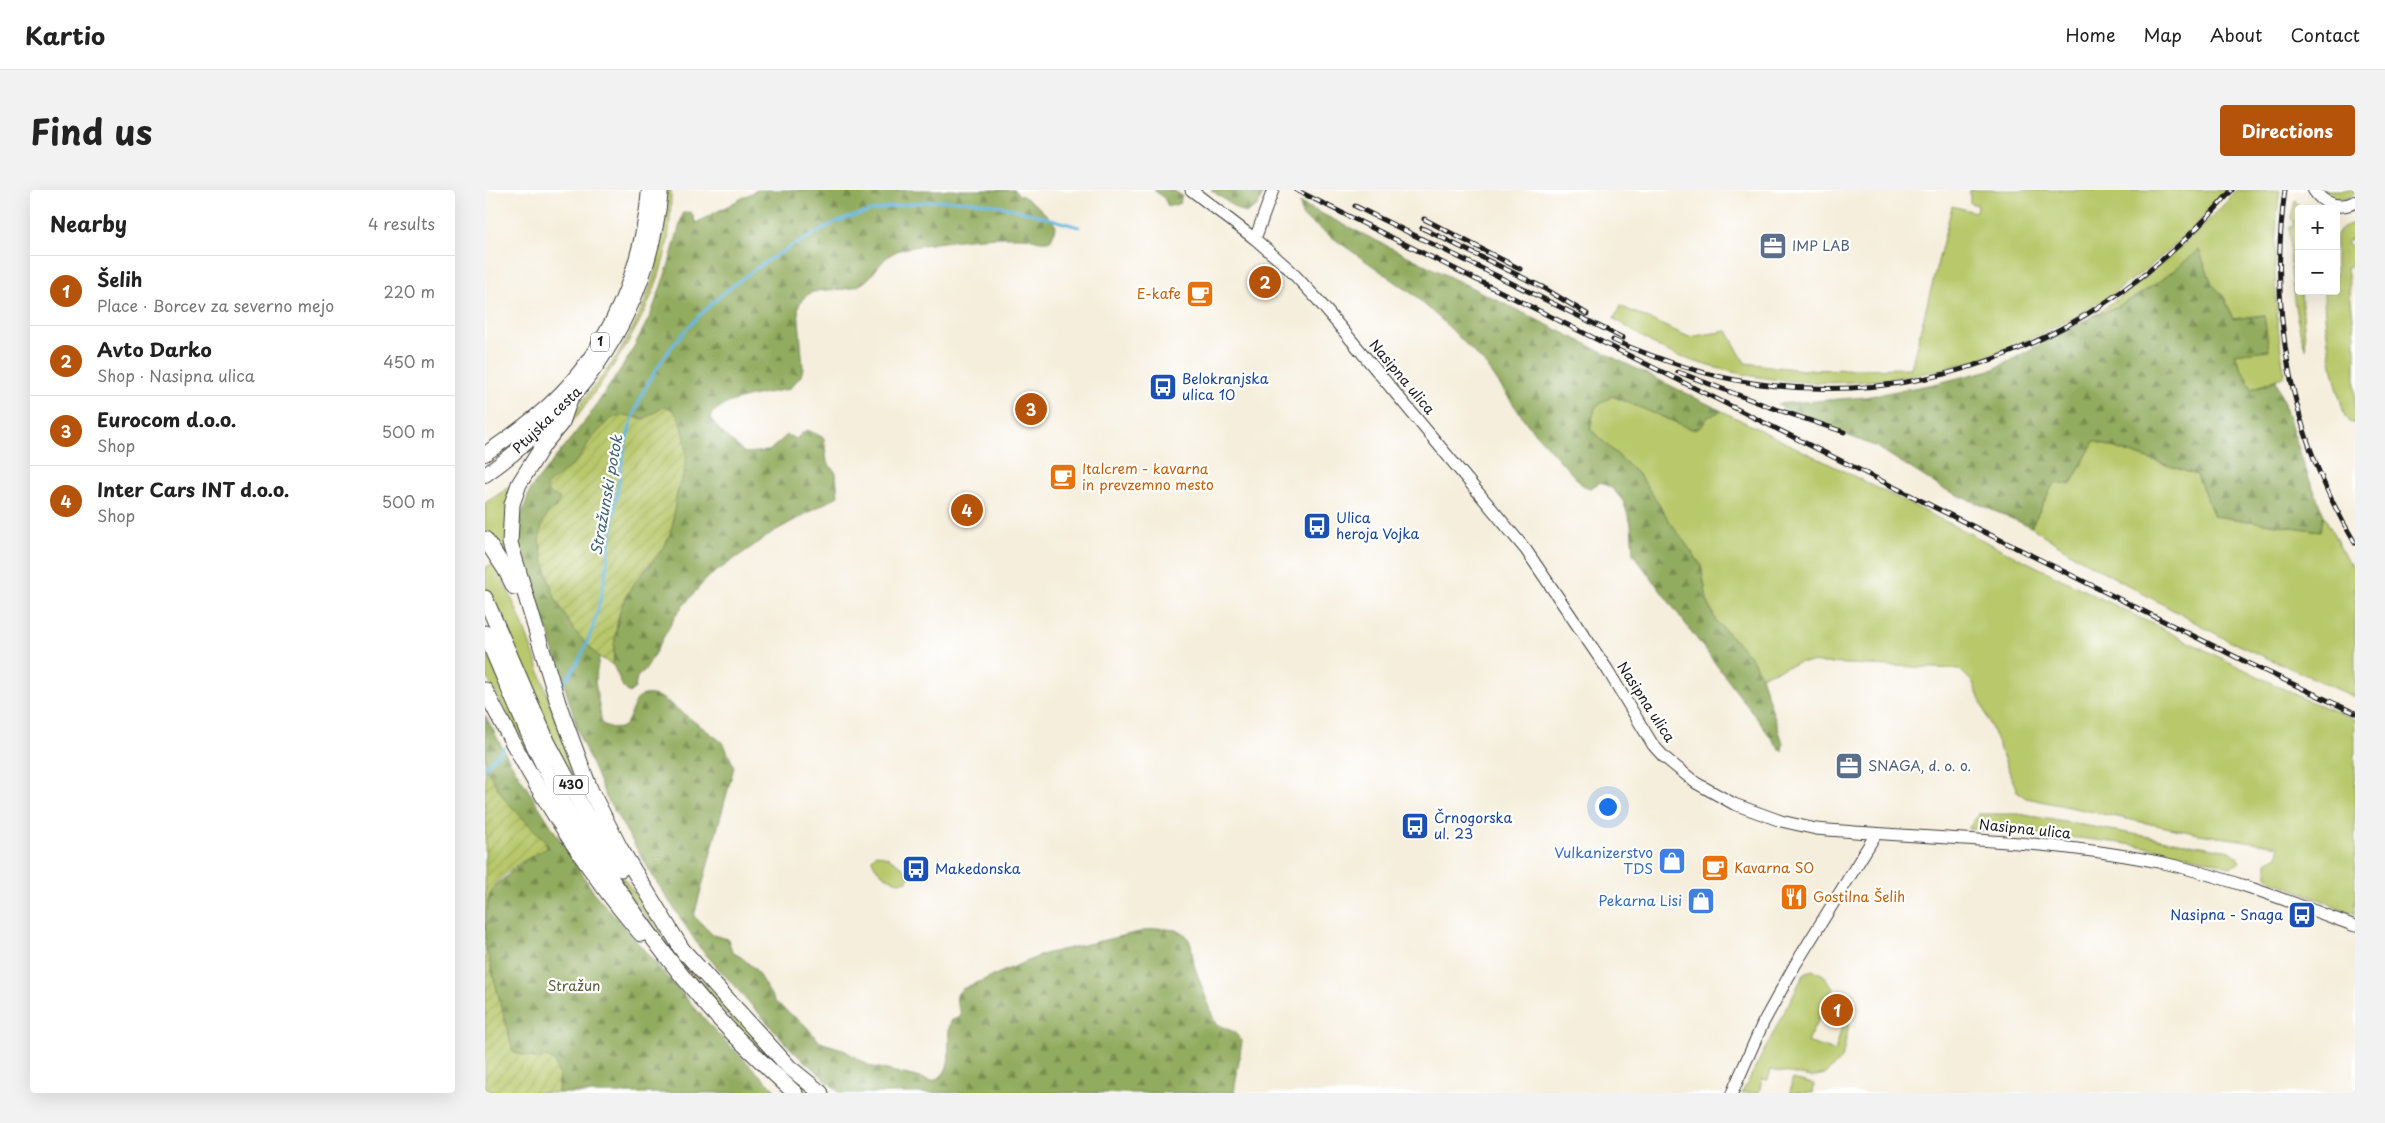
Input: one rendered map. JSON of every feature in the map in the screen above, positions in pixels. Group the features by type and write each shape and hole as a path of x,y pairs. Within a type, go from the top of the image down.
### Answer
{"highway":[{"path":"569,402 562,422 544,444 523,477 512,504 509,525 510,543 534,629 570,739 590,789 620,848 685,954"},
{"path":"485,539 505,569 534,629"},
{"name":"430","path":"485,598 547,741 586,814 642,901 685,954 789,1067 821,1093"},
{"name":"430","path":"485,633 535,745 572,817 635,911 673,964 722,1023 795,1093"},
{"path":"485,690 519,755 588,866 650,946 673,964"}],"main road":[{"name":"Ptujska cesta","path":"485,454 518,431 553,402 585,365 597,347 630,281 644,230 649,190"},
{"name":"Ptujska cesta","path":"485,475 527,443 569,402 609,348 637,292 656,229 661,190"},
{"path":"2308,191 2329,204 2340,206 2355,202"},
{"path":"2308,191 2315,205"},
{"path":"2340,212 2355,210"}],"street":[{"name":"Nasipna ulica","path":"1191,190 1255,239 1289,269 1317,299 1526,550 1607,669 1653,745 1664,757 1696,783 1715,795 1754,812 1807,828 2050,846 2160,863 2246,885 2355,926"},
{"path":"1255,239 1273,190"},
{"path":"1732,1093 1763,1024 1790,974 1876,834"}],"green space":[{"path":"667,190 671,190 668,239 660,273 648,305 615,364 534,474 549,447 619,352 639,314 654,274 659,254 666,212"},
{"path":"757,190 1014,190 1038,206 1056,226 1051,240 1047,241 1021,237 993,237 949,241 907,248 889,256 862,284 846,289 821,290 808,295 802,300 798,308 803,368 801,376 789,389 734,401 715,411 710,417 720,431 745,453 769,451 787,435 796,439 808,430 824,438 827,462 836,473 838,496 773,532 707,578 677,613 646,669 637,677 635,688 629,693 623,687 613,665 615,637 621,607 635,581 650,566 670,535 676,498 686,462 661,409 644,419 636,417 589,442 579,459 567,470 560,501 539,540 548,577 578,634 599,657 595,682 602,724 615,728 623,727 640,697 648,695 662,698 724,744 734,767 694,916 713,935 728,939 732,952 755,969 776,1003 804,1024 820,1042 842,1049 870,1066 933,1081 941,1076 946,1069 949,1053 949,1027 952,1020 958,1018 961,1014 956,998 962,989 1044,954 1157,928 1176,930 1186,935 1191,944 1194,965 1215,1023 1234,1032 1242,1041 1234,1093 840,1093 793,1051 700,948 654,878 606,797 580,737 549,635 526,572 518,525 531,488 589,416 628,358 651,314 669,264 683,213 691,212 696,223"},
{"path":"1154,190 1173,190 1182,196 1179,204 1168,206 1164,198"},
{"path":"1211,190 1264,190 1258,206 1247,213 1240,211"},
{"path":"1970,190 2227,190 2174,245 2114,293 2047,331 1976,360 1902,377 1826,383 1751,376 1668,352 1614,319 1620,306 1689,337 1727,331 1745,363 1803,370 1911,368 1952,206 1975,212 1978,205 1970,203"},
{"path":"2237,190 2280,190 2277,213 2275,283 2278,330 2285,376 2252,389 2234,354 2264,315 2233,319 2224,297 2212,284 2199,250 2136,297 2093,316 2133,287 2169,257 2203,226"},
{"path":"2322,190 2355,190 2355,192 2348,198 2339,199 2330,196"},
{"path":"2295,200 2298,205 2295,205 2295,295 2301,295 2306,350 2298,323 2291,272 2290,227 2293,227 2294,222 2291,218"},
{"path":"1300,203 1722,411 1709,416 1701,427 1692,429 1612,396 1595,407 1590,429 1641,477 1701,565 1707,600 1716,621 1751,657 1761,676 1783,743 1782,752 1633,554 1631,523 1623,501 1613,489 1601,482 1590,488 1582,485 1528,425 1486,365 1451,329 1414,295 1302,216"},
{"path":"2355,222 2355,240 2350,239 2347,243 2355,248 2355,261 2351,262 2355,263 2355,265 2347,267 2355,336 2355,424 2349,422 2345,417 2327,339 2324,307 2324,295 2340,295 2340,231"},
{"path":"2199,250 2212,284 2224,297 2233,319 2264,315 2269,350 2234,354 2252,389 2276,380 2307,473 2324,515 2320,531 2214,516 2197,475 2094,441 2071,484 2054,483 2031,527 1942,488 1877,447 1793,414 1777,404 1865,397 1934,384 1994,369 2093,316 2136,297"},
{"path":"1612,396 1696,430 1709,416 1722,411 2304,699 2355,719 2355,914 2271,880 2267,876 2267,862 2278,856 2279,846 2199,834 2026,798 2017,791 1973,683 1959,669 1801,662 1761,676 1751,657 1716,621 1707,600 1701,565 1641,477 1590,429 1595,407"},
{"path":"664,407 670,408 675,413 683,428 686,447 685,466 677,493 669,536 658,555 630,589 621,608 614,643 613,665 599,657 573,629 555,598 539,540 548,512 555,509 560,498 548,493 546,486 579,459 589,442 610,419 624,415 644,419"},
{"path":"2094,441 2197,475 2214,516 2320,531 2324,515 2346,559 2355,568 2355,697 2229,641 2077,557 2031,527 2054,482 2071,484"},
{"path":"516,483 509,563 485,529 485,503"},
{"path":"493,563 504,582 522,623 562,738 593,813 556,747 485,585 485,568"},
{"path":"485,648 545,782 485,674"},
{"name":"Stražun","path":"485,715 509,760 594,893 717,1033 778,1093 558,1093 559,1075 547,1057 537,1059 513,1052 485,944 486,912 492,888 532,855 545,841 505,800 485,767"},
{"path":"485,767 505,800 545,841 547,848 517,865 497,882 489,898 485,931"},
{"path":"1979,814 2019,814 2230,851 2237,856 2239,863 2230,867 2166,851 2100,840 1968,829"},
{"path":"876,854 895,862 904,869 909,877 907,881 897,881 881,873 872,859"},
{"path":"609,857 650,916 695,974 814,1093 808,1093 769,1057 731,1020 696,981 640,910 620,879"},
{"path":"485,944 513,1052 537,1059 547,1057 554,1061 559,1075 558,1093 502,1093 485,1091"},
{"path":"1812,970 1822,974 1834,988 1807,1042 1835,1051 1842,1026 1849,1024 1842,1059 1825,1074 1812,1077 1771,1070 1768,1080 1762,1079 1759,1093 1742,1093 1804,974"},
{"path":"1792,1079 1814,1084 1813,1093 1790,1093"}],"waterway":[{"name":"Stražunski potok","path":"562,684 579,660 591,631 600,599 622,464 628,434 639,402 655,371 675,343 698,317 724,293 780,253 832,224 846,218 889,207 934,201 978,202 1021,211 1079,227"},
{"name":"Stražunski potok","path":"485,767 504,748"}],"railway":[{"path":"1296,190 2246,662 2355,713"},
{"path":"1613,340 1681,366 1753,383 1822,388 1889,384 1955,371 2017,350 2077,320 2133,283 2185,240 2232,190"},
{"path":"2285,190 2280,282 2283,328 2290,373 2300,417 2315,460 2333,502 2355,543"},
{"path":"1355,206 1623,338"},
{"path":"1424,219 1520,269"},
{"path":"1422,228 1542,287 1587,314"},
{"path":"1678,372 1767,406 1844,432"}],"place":[{"name":"IMP LAB","path":"1773,246"},
{"name":"Avto Darko","path":"1265,282"},
{"name":"E-kafe","path":"1200,294"},
{"name":"Belokranjska ulica 10","path":"1163,387"},
{"name":"Eurocom d.o.o.","path":"1031,409"},
{"name":"Italcrem - kavarna in prevzemno mesto","path":"1063,477"},
{"name":"Inter Cars INT d.o.o.","path":"967,510"},
{"name":"Ulica heroja Vojka","path":"1317,526"},
{"name":"SNAGA, d. o. o.","path":"1849,766"},
{"name":"Črnogorska ul. 23","path":"1415,826"},
{"name":"Vulkanizerstvo TDS","path":"1672,861"},
{"name":"Kavarna SO","path":"1715,868"},
{"name":"Makedonska","path":"916,869"},
{"name":"Gostilna Šelih","path":"1794,897"},
{"name":"Pekarna Lisi","path":"1701,901"},
{"name":"Nasipna - Snaga","path":"2302,915"},
{"name":"Šelih","path":"1837,1010"}]}
